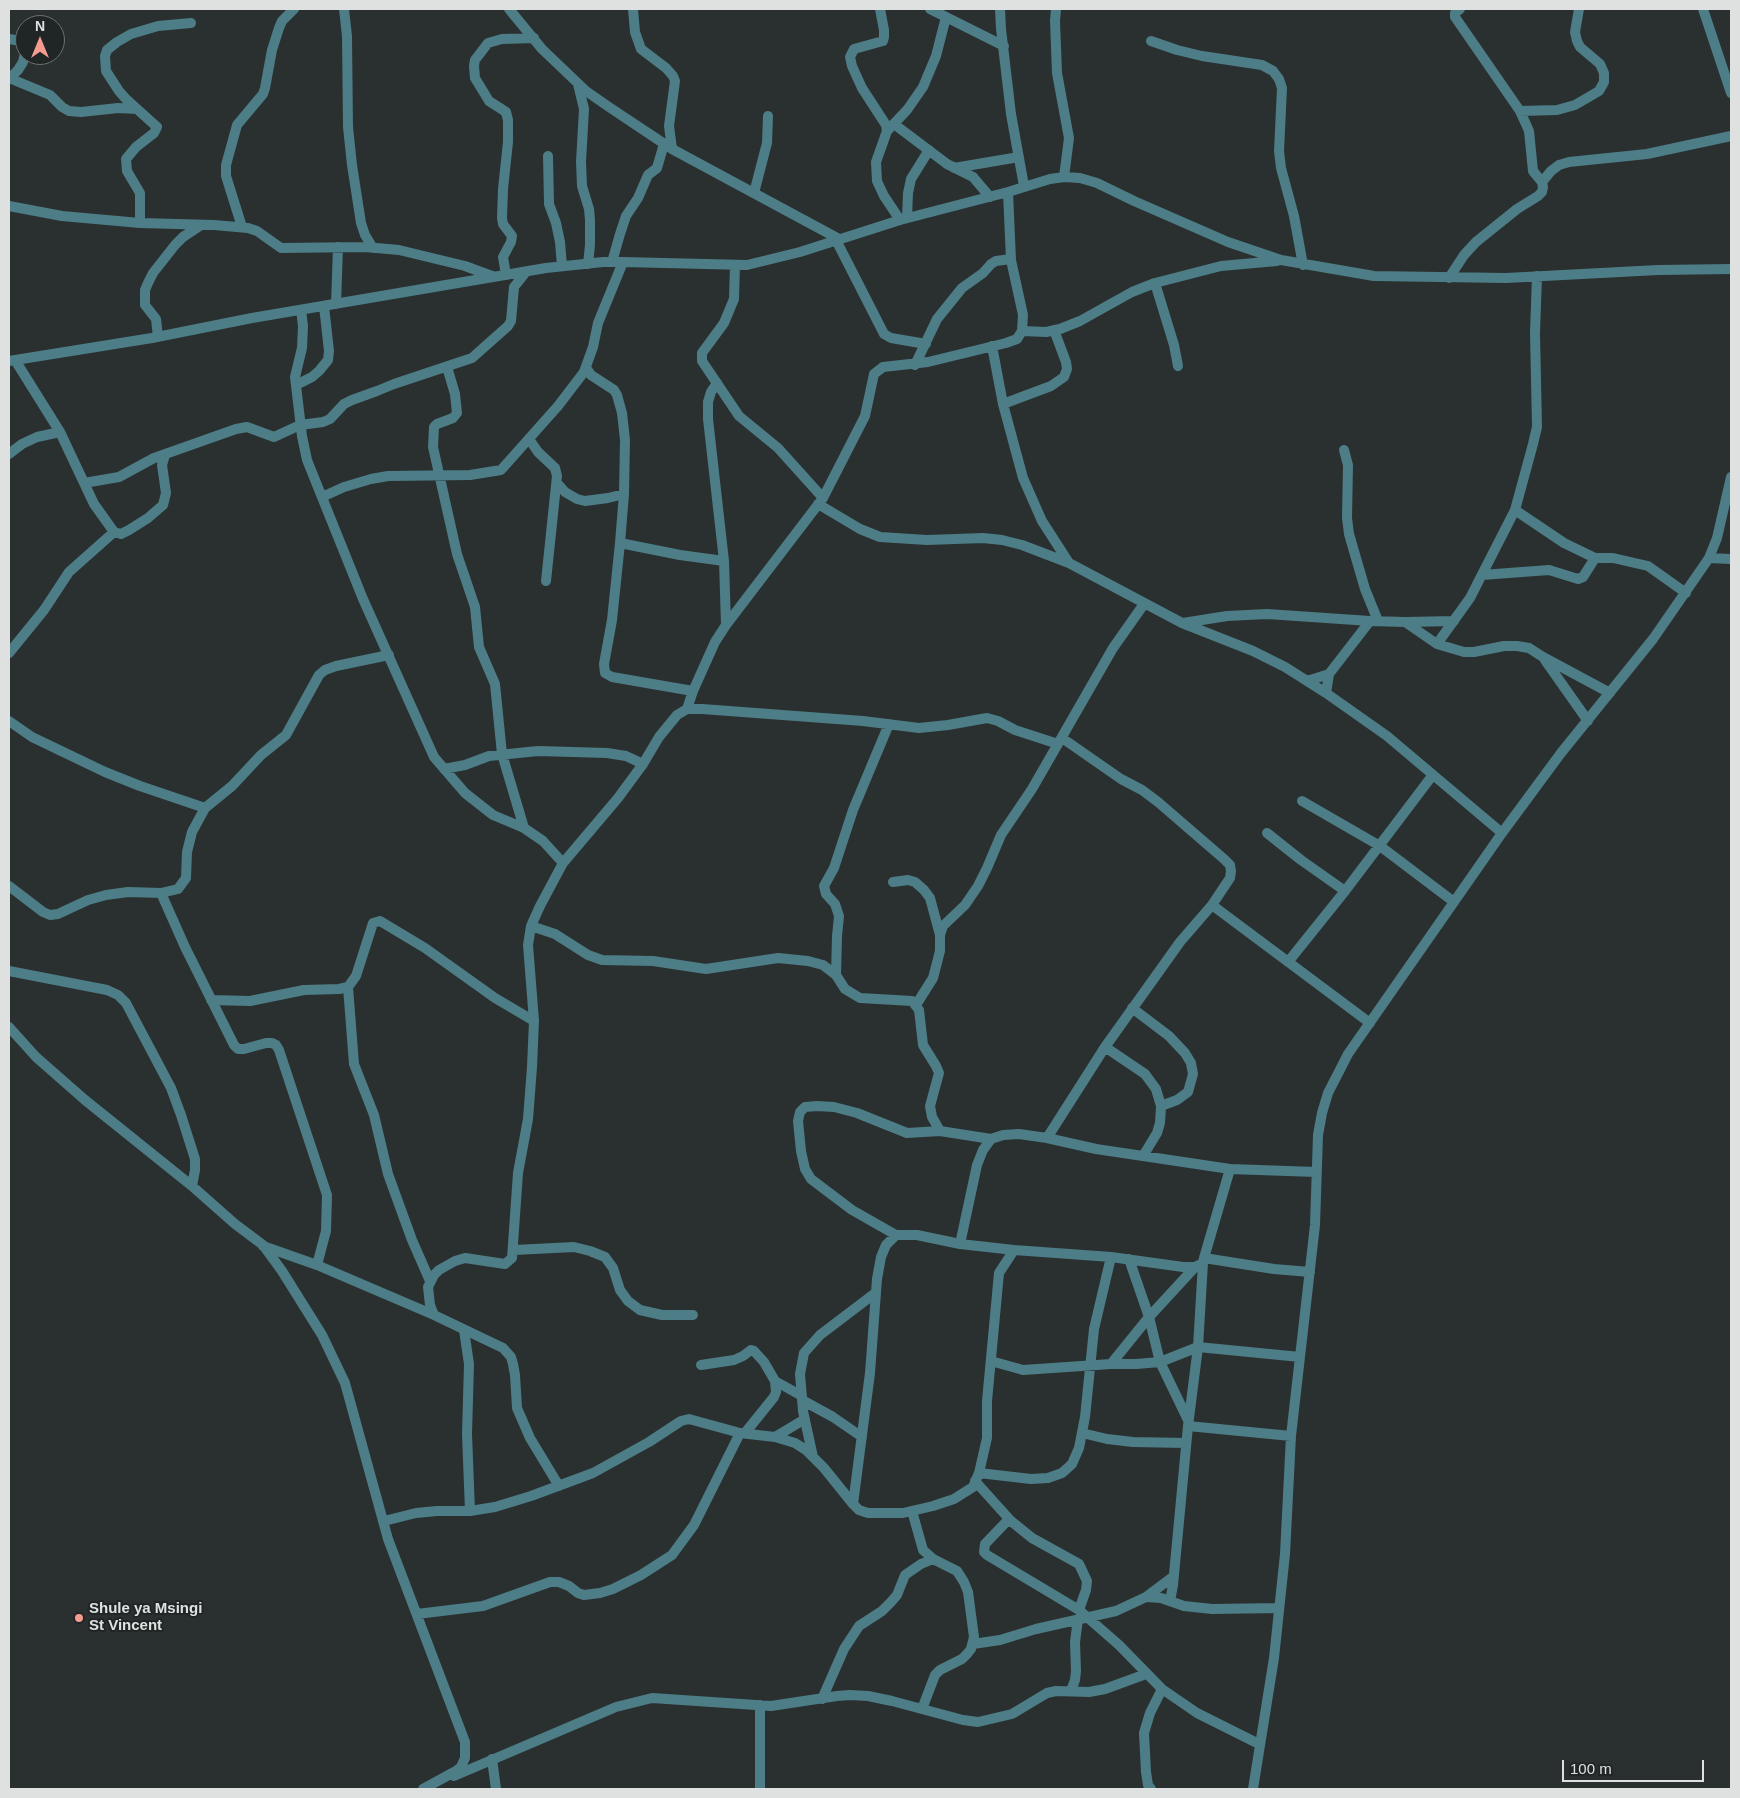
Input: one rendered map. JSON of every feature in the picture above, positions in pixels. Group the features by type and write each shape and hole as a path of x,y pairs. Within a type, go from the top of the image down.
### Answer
{"street":[{"path":"242,227 226,176 226,165 237,125 266,88 272,50 282,21 294,9"},
{"path":"344,9 347,28 348,127 352,165 361,223 365,235 373,248"},
{"path":"509,9 534,38 586,91 668,146 838,239 884,334 891,338 926,344"},
{"path":"322,497 344,487 388,476 498,472 505,467 564,398 586,368 598,323 618,262 620,234 626,216 638,198 648,175 657,168 668,146 675,81 666,68 641,49 635,32 633,9"},
{"path":"880,9 884,30 882,41 854,49 850,58 862,88 890,127 929,150 954,168 973,177 990,197"},
{"path":"930,9 950,15 1004,46"},
{"path":"1000,9 1011,114 1024,186"},
{"path":"1056,9 1057,73 1069,138 1064,177"},
{"path":"1460,9 1456,16 1520,111 1529,131 1533,171 1542,182"},
{"path":"1520,111 1557,110 1574,106 1600,91 1604,82 1604,73 1600,64 1580,47 1577,41 1575,32 1579,9"},
{"path":"1703,9 1731,93"},
{"path":"903,219 877,181 876,162 890,127 923,87 950,15"},
{"path":"140,223 140,194 127,171 126,160 136,147 154,133 157,127 119,91 106,70 105,56 108,50 125,36 166,24 191,23"},
{"path":"506,274 504,257 512,236 503,224 502,218 508,120 506,112 488,101 475,78 474,66 478,55 488,43 502,39 534,38"},
{"path":"1151,41 1202,56 1262,65 1273,71 1279,79 1282,88 1279,151 1281,168 1294,216 1303,265"},
{"path":"21,65 9,79 50,95 68,111 81,112 118,108 137,109"},
{"path":"578,83 584,109 580,162 582,186 589,209 590,220 588,264"},
{"path":"754,193 767,143 768,116"},
{"path":"1449,278 1464,255 1476,242 1517,209 1542,192 1542,182 1551,171 1559,166 1569,162 1647,154 1731,136"},
{"path":"903,219 911,179 929,150"},
{"path":"548,156 549,204 560,242 562,266"},
{"path":"954,168 1019,157"},
{"path":"165,455 162,465 166,493 163,505 148,518 129,530 121,534 114,532 94,504 60,432 12,360 158,337 301,310 562,266 618,262 747,265 777,259 903,219 1064,177 1080,178 1097,183 1228,242 1281,260 1374,276 1506,278 1658,270 1731,269"},
{"path":"687,709 715,642 726,624 820,501 865,416 874,374 884,367 915,365 1006,344 1017,339 1022,331 1023,315 1011,259 1008,192"},
{"path":"9,206 62,216 140,223 242,227 257,231 282,248 338,247 399,250 423,254 465,266 492,277"},
{"path":"158,337 156,319 145,305 145,290 153,273 175,245 183,237 202,225"},
{"path":"336,304 338,247"},
{"path":"915,365 943,310 962,288 983,273 991,264 1011,259"},
{"path":"1022,331 1035,333 1054,330 1080,321 1132,292 1155,283 1235,264 1281,260"},
{"path":"735,265 735,291 730,310 720,329 706,346 702,361 739,416 778,448 820,501 860,529 880,536 927,540 954,538 1002,540 1069,563 1182,623 1253,651 1286,667 1326,692 1387,736 1432,776 1502,833"},
{"path":"84,483 119,477 154,458 236,429 247,427 274,437 300,425 323,422 330,419 344,404 352,400 472,358 508,326 511,321 514,287 526,272"},
{"path":"1437,644 1470,598 1515,510 1537,427 1534,333 1537,276"},
{"path":"1155,283 1174,345 1178,366"},
{"path":"296,385 312,377 328,360 329,352 324,306"},
{"path":"301,310 302,348 296,371 296,385 300,425 307,460 363,599 434,757 465,793 493,815 524,828 543,841 563,863"},
{"path":"1003,404 1051,386 1064,377 1068,369 1054,330"},
{"path":"992,346 1003,404 1023,478 1042,521 1069,563"},
{"path":"446,367 455,394 457,413 453,418 434,427 433,447 457,554 474,607 481,654 495,684 502,754 524,828"},
{"path":"586,368 591,375 614,390 620,402 625,440 624,494 620,543 615,598 604,664 605,672 612,677 693,691"},
{"path":"717,383 710,392 708,419 724,561 726,624"},
{"path":"9,454 30,440 60,432"},
{"path":"529,439 538,452 555,468 557,483 546,581"},
{"path":"1344,450 1348,465 1347,518 1349,534 1374,621"},
{"path":"1253,1789 1274,1658 1285,1554 1291,1436 1315,1225 1316,1172 1320,1128 1328,1093 1348,1054 1502,833 1561,753 1653,639 1709,558 1728,509 1731,477"},
{"path":"557,483 565,492 576,499 585,501 624,494"},
{"path":"1515,510 1564,544 1595,558 1633,561 1648,566 1686,593"},
{"path":"9,653 44,610 69,572 114,532"},
{"path":"620,543 724,561"},
{"path":"1482,575 1549,570 1578,579 1583,577 1595,558"},
{"path":"1709,558 1731,559"},
{"path":"940,935 943,926 965,905 978,886 988,868 1001,835 1032,788 1113,648 1144,604"},
{"path":"1182,623 1227,616 1267,614 1374,621 1454,621"},
{"path":"1326,692 1329,674 1374,621"},
{"path":"1405,622 1437,644 1464,652 1517,646 1529,648 1610,693"},
{"path":"9,886 50,915 58,914 88,900 106,895 128,892 160,893 178,889 186,878 189,840 205,808 232,786 261,755 286,734 319,675 325,670 336,666 389,655"},
{"path":"1543,657 1588,720"},
{"path":"1307,681 1329,674"},
{"path":"434,1315 427,1293 430,1281 439,1270 465,1258 505,1264 512,1258 514,1250 518,1174 528,1119 534,1021 528,962 531,926 563,863 618,798 670,722 677,714 687,709 933,728 987,718 998,721 1015,730 1060,741 1142,790 1230,864 1230,878 1212,905 1180,942 1132,1008 1047,1138"},
{"path":"9,721 32,737 105,772 205,808"},
{"path":"836,975 839,916 835,904 826,894 824,886 834,868 854,810 889,724"},
{"path":"444,770 489,756 538,751 607,753 626,756 642,764"},
{"path":"457,784 465,765"},
{"path":"1288,962 1380,846 1432,776"},
{"path":"1302,801 1380,846 1454,902"},
{"path":"1267,833 1345,891"},
{"path":"893,882 908,880 915,882 924,890 930,898 940,935 940,951 935,971 916,1005"},
{"path":"160,893 234,1045 238,1049 244,1049 272,1043 279,1050 327,1195 326,1231 317,1265"},
{"path":"1212,905 1370,1023"},
{"path":"430,1281 412,1240 388,1174 374,1115 354,1064 348,987 356,976 373,923 380,921 425,948 495,998 534,1021"},
{"path":"531,926 555,934 588,955 602,960 653,961 706,969 727,967 763,959 792,958 823,965 836,975 845,989 860,998 912,1002 919,1010 923,1045 939,1073 930,1106 932,1117 940,1131"},
{"path":"9,971 107,990 118,995 126,1003 171,1088 181,1115 195,1159 192,1186"},
{"path":"212,1000 250,1000 304,990 348,987"},
{"path":"1132,1008 1169,1036 1185,1053 1191,1063 1193,1074 1188,1092 1177,1100 1161,1106"},
{"path":"9,1027 36,1057 71,1088 262,1245 282,1271 322,1335 345,1383 388,1539 465,1742 465,1758 461,1767 422,1789"},
{"path":"1105,1047 1144,1074 1156,1090 1161,1106 1157,1133 1143,1156"},
{"path":"1310,1272 1201,1263 1183,1267 1111,1257 960,1244 917,1235 896,1235 852,1210 811,1179 805,1169 798,1121 800,1112 806,1107 834,1107 873,1118 900,1131 915,1133 940,1131 991,1139 1003,1135 1019,1134 1096,1149 1230,1169 1316,1172"},
{"path":"960,1244 977,1165 983,1150 991,1139"},
{"path":"1170,1601 1188,1423 1198,1347 1201,1263 1230,1169"},
{"path":"854,1504 870,1373 874,1294 881,1257 886,1245 896,1235"},
{"path":"262,1245 317,1265 374,1291 434,1315 492,1341 503,1348 511,1356 516,1375 517,1408 530,1438 559,1486"},
{"path":"514,1250 574,1247 590,1251 605,1257 613,1268 620,1290 628,1301 640,1310 662,1316 693,1316"},
{"path":"384,1521 416,1513 470,1511 495,1507 559,1486 593,1473 685,1420 742,1433 776,1437 795,1443 813,1457 859,1510 884,1514 912,1511 954,1499 973,1487 987,1438 987,1401 998,1273 1014,1250"},
{"path":"977,1477 1048,1478 1062,1473 1072,1464 1079,1448 1082,1433 1094,1329 1111,1257"},
{"path":"1129,1259 1149,1317 1160,1362 1188,1423"},
{"path":"1111,1364 1149,1317 1201,1263"},
{"path":"813,1457 802,1398 801,1360 809,1346 820,1334 874,1294"},
{"path":"464,1330 469,1364 467,1434 470,1511"},
{"path":"991,1361 1023,1370 1160,1362 1198,1347 1300,1357"},
{"path":"417,1614 483,1606 550,1582 564,1584 578,1593 600,1593 613,1589 641,1575 672,1555 694,1525 742,1433 774,1396 776,1389 775,1381 764,1362 753,1350 734,1360 701,1365"},
{"path":"775,1381 862,1437"},
{"path":"776,1437 805,1418"},
{"path":"1188,1423 1291,1436"},
{"path":"1082,1433 1107,1439 1133,1442 1186,1443"},
{"path":"977,1477 1009,1519 1032,1538 1079,1564 1087,1581 1074,1642 1076,1680 1071,1692"},
{"path":"912,1511 920,1545 923,1550 933,1559 957,1571 964,1582 968,1592 974,1637 971,1649 962,1659 944,1667 936,1675 922,1709"},
{"path":"1009,1519 985,1544 984,1552 1081,1615 1118,1645 1162,1689 1197,1713 1259,1744"},
{"path":"822,1699 844,1649 859,1626 882,1611 891,1602 897,1595 906,1575 921,1564 933,1559"},
{"path":"972,1644 1000,1640 1081,1615 1116,1611 1146,1598 1174,1576"},
{"path":"1146,1598 1154,1597 1184,1606 1212,1609 1279,1608"},
{"path":"436,1782 475,1768 492,1759 616,1707 652,1698 771,1706 850,1695 868,1696 963,1720 978,1722 1012,1714 1047,1693 1056,1691 1089,1692 1105,1689 1146,1674"},
{"path":"1151,1789 1148,1785 1146,1772 1144,1732 1150,1713 1162,1689"},
{"path":"760,1705 760,1789"},
{"path":"492,1759 496,1789"}],"place":[{"name":"Shule ya Msingi St Vincent","path":"79,1618"}]}
